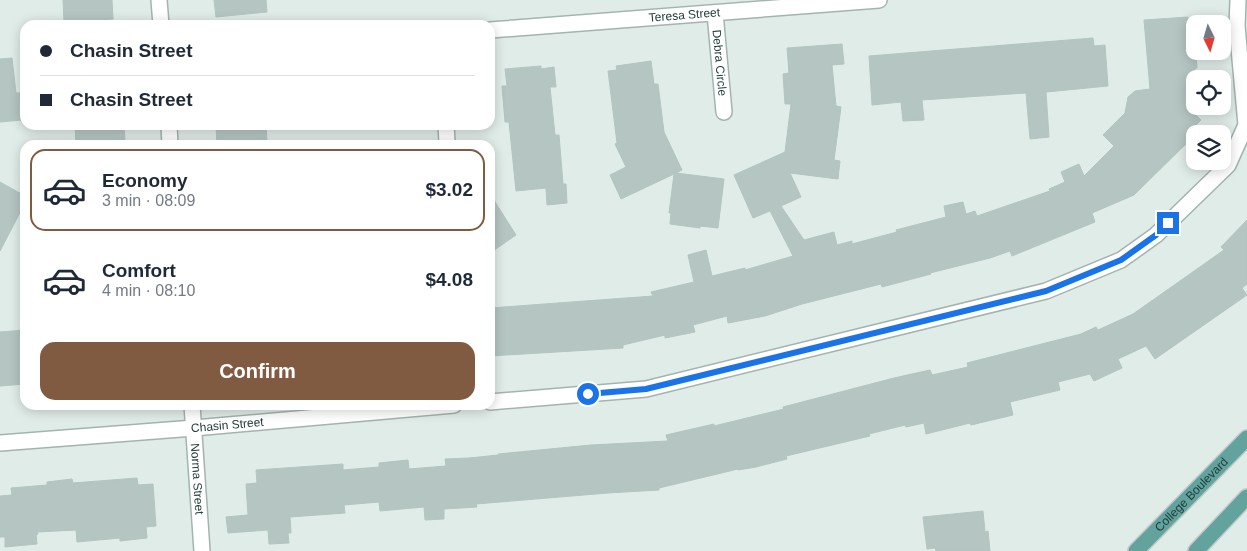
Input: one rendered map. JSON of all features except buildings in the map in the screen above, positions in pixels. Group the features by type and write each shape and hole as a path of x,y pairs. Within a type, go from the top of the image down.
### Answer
{"main road":[{"name":"College Boulevard","path":"1136,551 1247,438"},
{"path":"1196,551 1247,497"}],"street":[{"path":"159,0 161,20"},
{"name":"Teresa Street","path":"495,30 879,0"},
{"path":"495,402 646,389 1046,291 1121,260 1156,235 1228,165 1246,126 1237,26 1238,0"},
{"name":"Debra Circle","path":"715,13 724,112"},
{"name":"Norma Street","path":"192,410 202,551"},
{"name":"Chasin Street","path":"0,443 397,410"}],"route":[{"path":"588,394 646,389 1046,291 1121,260 1156,235 1168,223"}]}
